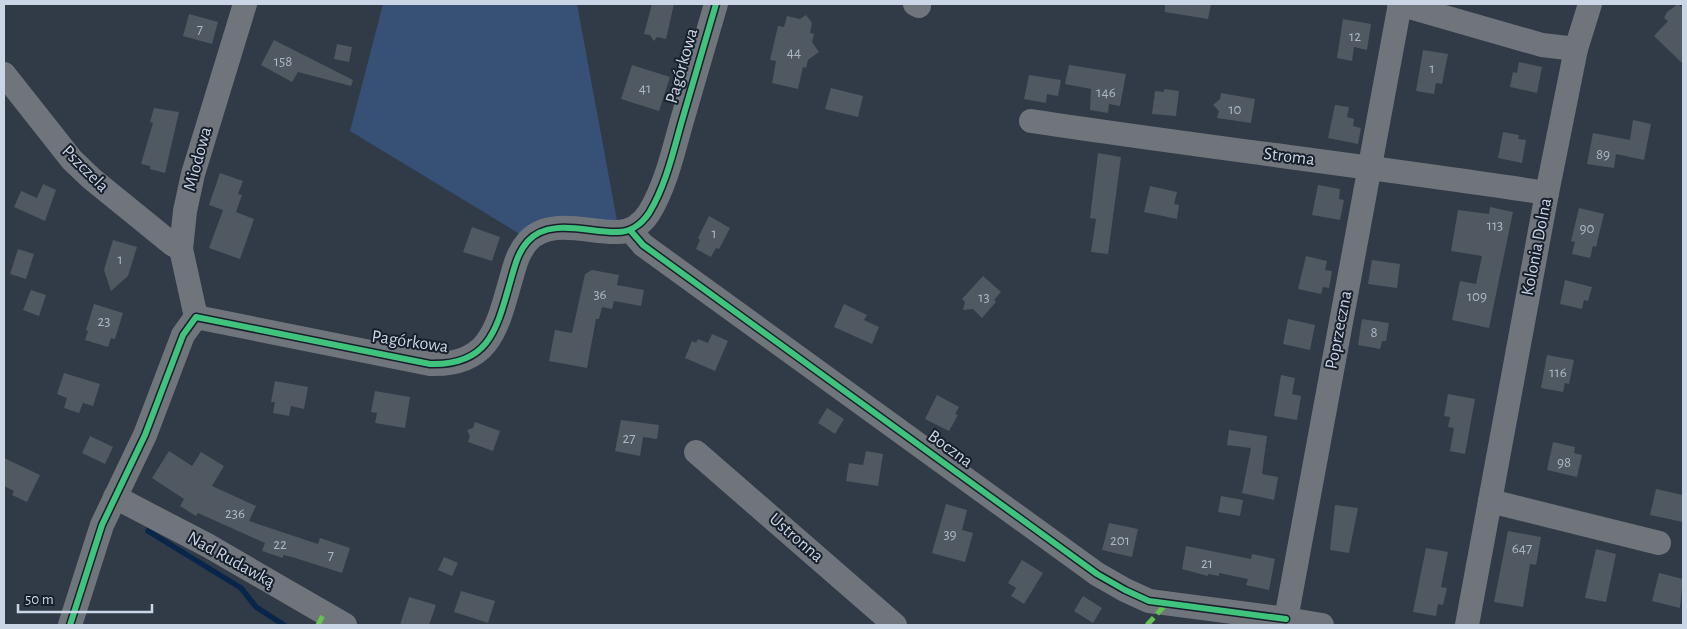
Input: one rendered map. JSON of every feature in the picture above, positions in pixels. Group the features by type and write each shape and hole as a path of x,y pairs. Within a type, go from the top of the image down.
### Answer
{"street":[{"name":"Miodowa","path":"196,317 181,249 184,211 193,174 245,4"},
{"name":"Pagórkowa","path":"196,317 430,364 451,364 467,359 481,349 492,335 499,319 518,255 535,234 547,230 565,228 616,233 630,230 639,225 649,213 669,165 716,4"},
{"path":"1400,4 1542,45 1576,49"},
{"name":"Poprzeczna","path":"1286,619 1400,4"},
{"name":"Kolonia Dolna","path":"1467,625 1547,193 1576,49 1590,4"},
{"name":"Pszczela","path":"4,74 72,160 92,179 172,244 181,249"},
{"name":"Stroma","path":"1031,121 1198,147 1370,166 1547,193"},
{"name":"Boczna","path":"630,230 651,251 1096,574 1124,590 1149,601 1286,619"},
{"path":"70,625 102,525 144,434 183,335 196,317"},
{"name":"Ustronna","path":"696,452 894,625"},
{"name":"Nad Rudawką","path":"115,497 206,545 345,625"},
{"path":"1490,501 1659,543"},
{"path":"1286,619 1322,625"}],"shaded area":[{"path":"383,4 577,4 618,226 523,236 350,131"}],"building":[{"path":"652,4 674,4 666,39 657,37 654,41 650,35 644,34"},
{"path":"1165,4 1211,4 1208,19 1165,12"},
{"path":"1678,4 1681,7 1683,5 1683,64 1654,36 1668,21 1664,18 1667,12"},
{"path":"189,14 218,22 212,44 183,36"},
{"path":"806,15 812,23 810,33 814,34 812,42 819,52 808,60 806,68 803,67 798,89 772,83 776,61 770,60 778,26 784,27 787,16 800,19"},
{"path":"1343,19 1371,24 1367,50 1354,47 1352,61 1337,58"},
{"path":"274,40 353,80 351,86 298,72 292,82 261,65"},
{"path":"337,44 352,47 349,62 334,59"},
{"path":"1423,50 1448,54 1442,84 1436,83 1434,94 1416,91"},
{"path":"1519,62 1542,67 1537,93 1510,87 1513,72 1517,73"},
{"path":"632,65 670,77 659,111 621,99"},
{"path":"1069,65 1126,74 1120,106 1109,104 1108,113 1090,110 1091,89 1065,84"},
{"path":"1029,75 1061,80 1058,96 1047,94 1046,103 1024,99"},
{"path":"831,88 863,96 858,117 825,109"},
{"path":"1164,89 1179,91 1176,116 1152,114 1155,91 1164,92"},
{"path":"1221,93 1255,99 1251,123 1217,118 1219,111 1213,105 1220,99"},
{"path":"1335,105 1349,107 1347,117 1354,119 1353,126 1361,128 1358,144 1328,138"},
{"path":"154,108 179,112 165,173 150,169 150,166 141,164 153,123 150,122"},
{"path":"1633,120 1651,124 1644,160 1616,154 1614,168 1587,164 1593,133 1630,140"},
{"path":"1503,132 1519,135 1518,139 1526,140 1522,163 1498,158"},
{"path":"1098,153 1121,157 1108,254 1091,252 1096,219 1090,218"},
{"path":"220,173 243,181 238,194 242,195 236,212 254,219 240,259 209,248 223,210 209,205"},
{"path":"43,184 56,190 45,221 14,207 21,191 37,198"},
{"path":"1318,185 1340,189 1339,199 1344,200 1340,220 1312,215"},
{"path":"1150,186 1177,192 1174,204 1179,205 1177,219 1144,212"},
{"path":"1490,207 1513,212 1489,328 1452,320 1460,281 1476,284 1482,256 1451,251 1458,210 1489,214"},
{"path":"1579,208 1604,214 1596,247 1593,246 1590,258 1572,254 1575,242 1571,241"},
{"path":"709,216 730,228 719,249 716,248 711,257 696,249 700,240 698,238"},
{"path":"472,227 500,237 492,261 463,252"},
{"path":"113,240 137,247 128,276 111,291 104,270"},
{"path":"18,249 34,254 26,279 10,274"},
{"path":"1306,256 1327,261 1325,270 1332,271 1329,288 1323,287 1321,294 1298,289"},
{"path":"1372,260 1400,264 1397,288 1368,284"},
{"path":"592,270 619,275 617,285 644,290 641,306 614,301 612,309 602,307 599,319 596,319 587,368 549,361 555,330 572,333 585,274"},
{"path":"983,276 1001,292 994,300 996,302 982,318 973,309 963,310 965,302 962,299"},
{"path":"1565,280 1592,287 1588,301 1584,300 1582,309 1560,304"},
{"path":"31,290 46,295 39,316 23,310"},
{"path":"94,304 123,313 115,339 111,338 108,347 85,340"},
{"path":"844,304 867,315 864,320 879,327 872,344 834,327"},
{"path":"1288,319 1315,325 1310,350 1283,344"},
{"path":"1362,319 1389,323 1386,341 1382,341 1380,349 1358,345"},
{"path":"712,334 728,341 715,371 685,358 692,341 696,343 698,339 708,343"},
{"path":"1547,355 1574,360 1569,384 1565,383 1563,392 1541,388"},
{"path":"64,373 100,384 93,406 83,403 79,413 64,408 67,398 57,394"},
{"path":"1281,375 1295,378 1292,394 1301,396 1297,420 1274,416"},
{"path":"275,381 308,387 304,409 291,406 289,416 273,413 275,402 271,402"},
{"path":"375,391 410,397 405,428 375,423 377,413 371,412"},
{"path":"1448,394 1475,399 1465,454 1450,451 1454,428 1448,427 1450,417 1444,416"},
{"path":"937,395 959,407 955,414 958,415 949,431 925,419"},
{"path":"827,408 844,419 835,434 818,423"},
{"path":"621,420 659,425 657,439 643,437 640,456 615,451"},
{"path":"475,422 500,431 493,451 468,442 470,436 467,430 473,428"},
{"path":"1229,430 1267,436 1262,474 1278,477 1274,500 1242,493 1251,448 1227,445"},
{"path":"90,436 113,447 105,464 82,453"},
{"path":"1553,442 1575,447 1574,453 1582,455 1577,477 1547,470"},
{"path":"169,451 192,466 201,452 224,466 212,486 256,506 249,521 318,544 320,538 350,548 342,573 292,557 283,555 283,558 262,551 265,543 198,513 196,516 180,506 184,499 152,478"},
{"path":"866,451 883,454 878,486 846,481 849,463 863,465"},
{"path":"4,458 40,475 27,502 12,495 14,491 4,486"},
{"path":"1656,489 1683,495 1683,522 1650,515"},
{"path":"1221,496 1243,500 1240,516 1218,512"},
{"path":"946,504 967,510 962,530 973,533 965,562 932,553"},
{"path":"1335,505 1358,508 1349,553 1330,550"},
{"path":"1109,523 1138,529 1132,557 1102,550"},
{"path":"1508,531 1541,537 1536,565 1530,564 1523,607 1494,602"},
{"path":"1186,546 1251,559 1252,554 1275,559 1269,590 1246,585 1248,579 1219,573 1219,576 1208,574 1208,576 1182,569"},
{"path":"1426,548 1448,552 1441,587 1447,588 1443,605 1438,604 1436,616 1413,612"},
{"path":"1596,549 1616,554 1606,602 1585,598"},
{"path":"444,557 458,563 452,576 438,570"},
{"path":"1022,560 1043,573 1024,604 1011,596 1016,588 1008,583"},
{"path":"1659,573 1683,579 1680,608 1652,601"},
{"path":"461,591 495,601 488,623 454,612"},
{"path":"1083,596 1102,608 1093,623 1074,611"},
{"path":"409,597 436,605 429,625 400,625"}],"waterway":[{"path":"148,531 241,588 256,607 284,625"}],"marked path":[{"path":"1147,625 1167,603"},
{"path":"318,625 324,613"}],"cycle path":[{"path":"70,625 102,525 145,435 183,335 196,317 430,364 450,363 466,358 478,351 488,341 495,328 519,254 528,241 537,234 557,228 615,232 630,230 638,225 649,213 660,192 668,170 716,4"},
{"path":"630,230 643,245 1097,574 1149,601 1286,619"}]}
